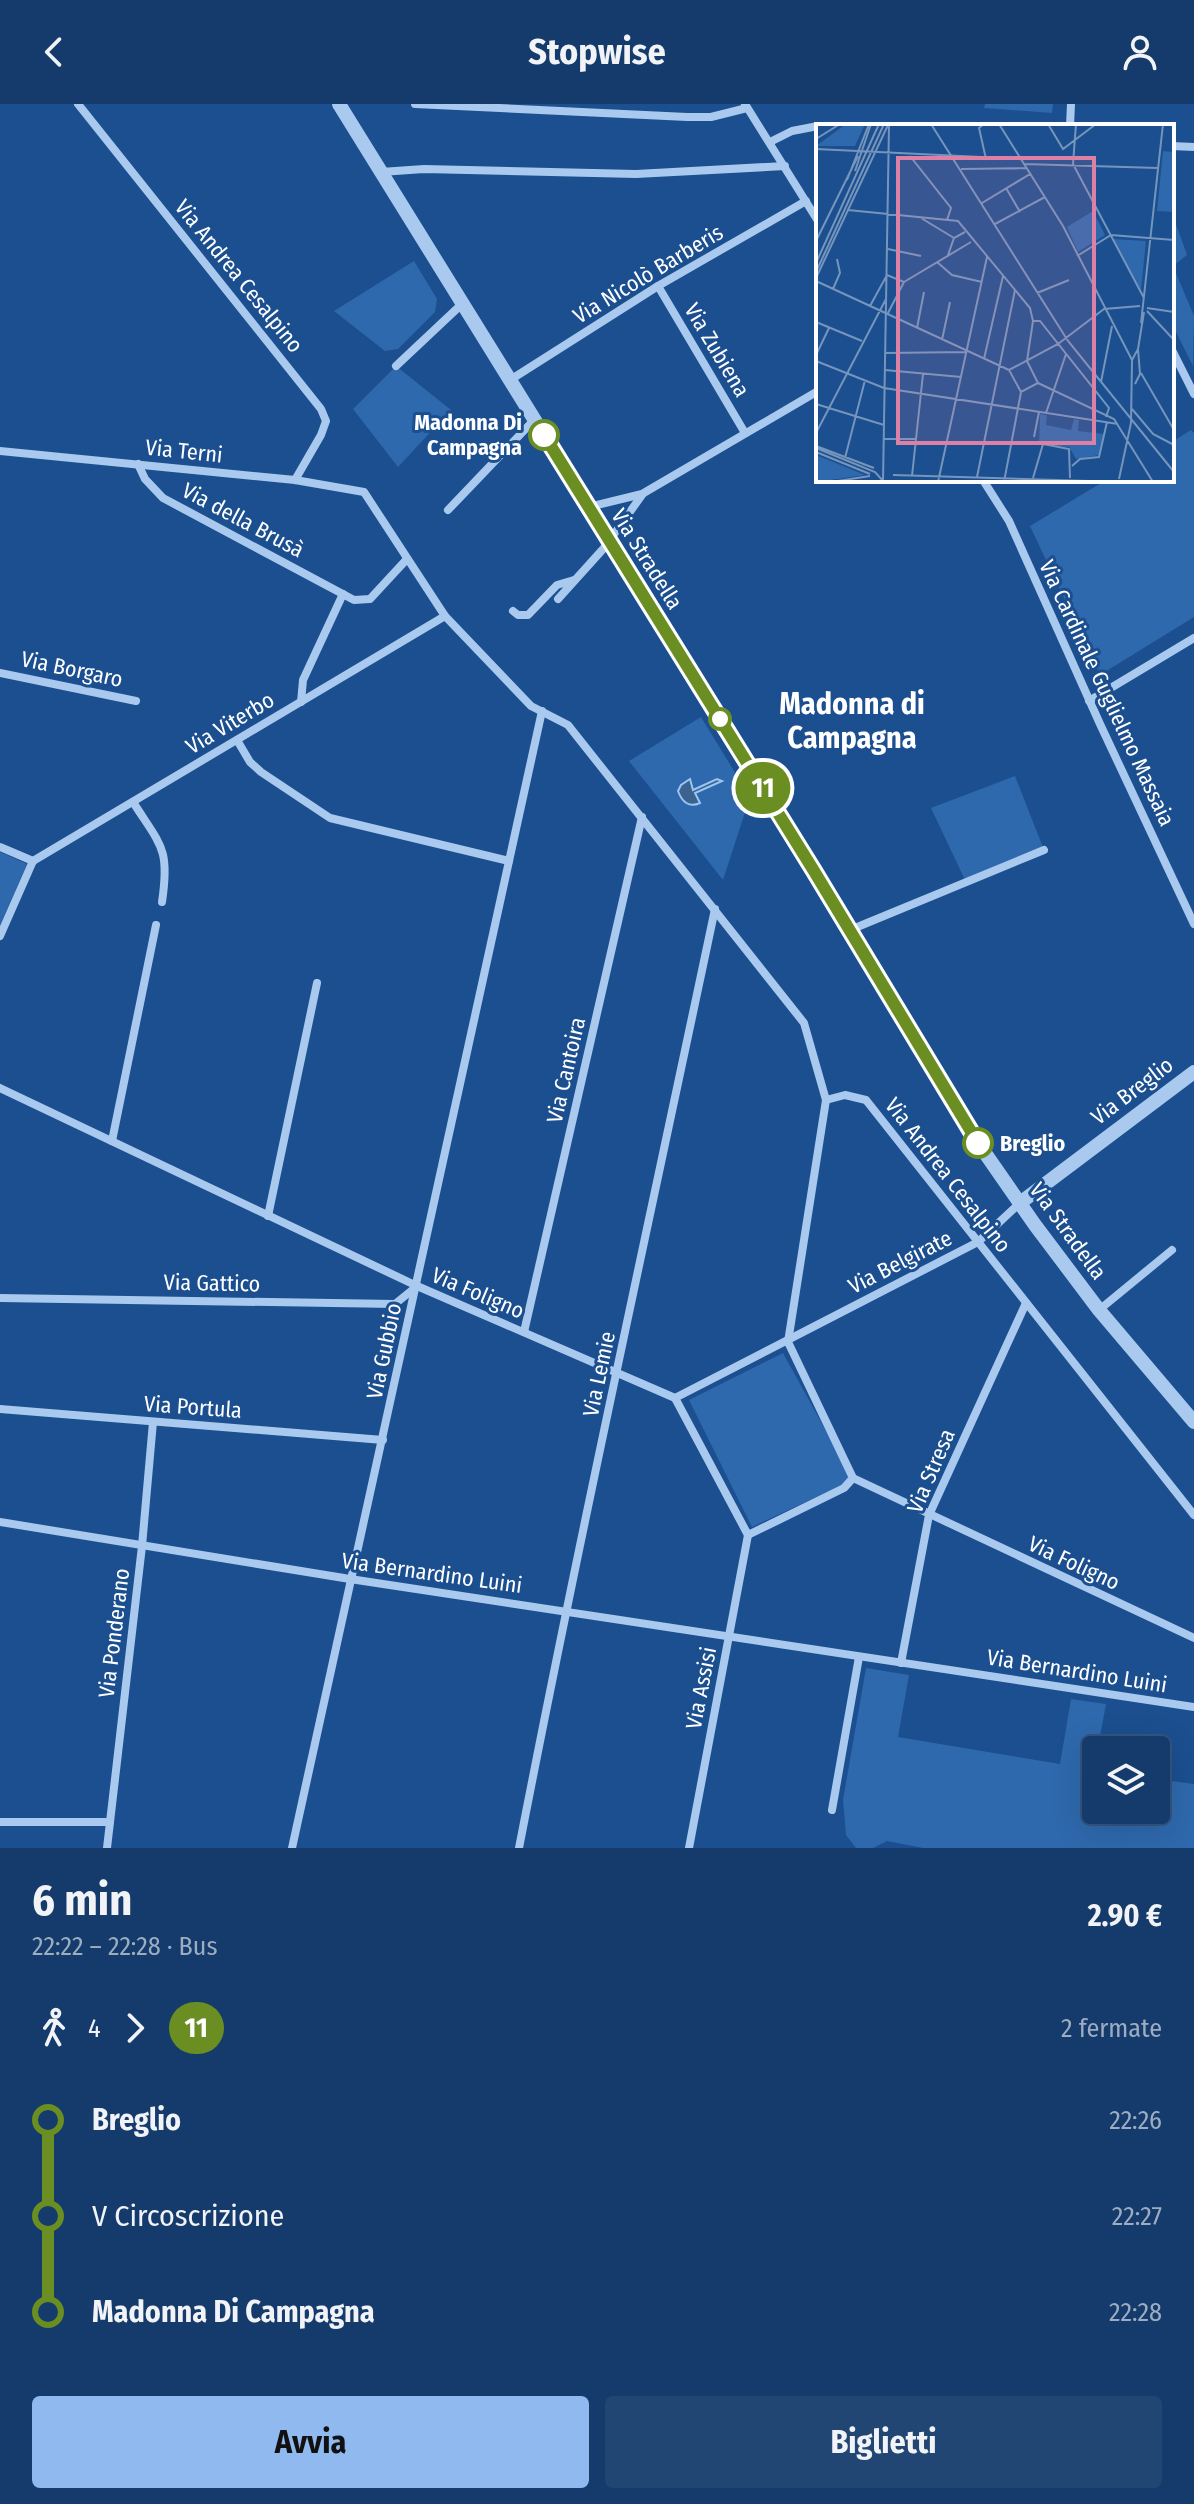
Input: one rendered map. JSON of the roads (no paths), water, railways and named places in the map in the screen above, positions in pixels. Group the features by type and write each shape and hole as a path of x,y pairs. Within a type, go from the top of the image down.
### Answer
{"street":[{"name":"Via Andrea Cesalpino","path":"78,104 321,409 326,421 321,435 295,480"},
{"name":"Via Stradella","path":"339,104 850,930 969,1130 1099,1310 1194,1422"},
{"path":"415,104 687,117 711,117 746,106 816,218"},
{"path":"1070,124 1071,104"},
{"path":"770,142 792,131 816,126"},
{"path":"1174,146 1194,147"},
{"path":"380,172 424,169 636,174 785,166"},
{"name":"Via Nicolò Barberis","path":"510,380 658,286 806,201"},
{"name":"Via Zubiena","path":"658,286 745,433"},
{"path":"396,366 463,303"},
{"path":"1174,354 1194,394"},
{"path":"589,507 642,494 816,392"},
{"path":"448,510 535,419"},
{"name":"Via Terni","path":"0,451 295,480 364,492 407,559"},
{"name":"Via della Brusà","path":"138,464 145,479 163,498 343,594"},
{"name":"Via Cardinale Guglielmo Massaia","path":"984,482 1009,521 1194,924"},
{"path":"558,599 609,540 642,494"},
{"path":"301,702 303,680 343,594 354,600 370,599 407,559 445,616 531,706 568,725 804,1023 826,1100 788,1342 853,1478 844,1488 748,1535 675,1398"},
{"path":"513,611 518,615 528,615 557,585 574,580"},
{"name":"Via Viterbo","path":"33,861 445,616"},
{"path":"1089,701 1194,638"},
{"name":"Via Borgaro","path":"0,673 136,701"},
{"name":"Via Gubbio","path":"292,1848 542,711"},
{"path":"237,740 250,762 261,772 330,818 509,861"},
{"path":"133,802 165,858 162,902"},
{"name":"Via Cantoira","path":"524,1332 642,817"},
{"path":"0,847 33,861 0,936"},
{"path":"850,930 1044,850"},
{"name":"Via Lemie","path":"519,1848 565,1610 715,909"},
{"path":"112,1141 156,925"},
{"path":"268,1216 317,983"},
{"name":"Via Breglio","path":"1020,1203 1194,1072"},
{"name":"Via Foligno","path":"0,1088 417,1286 675,1398"},
{"name":"Via Andrea Cesalpino","path":"826,1100 845,1095 866,1100 1194,1515"},
{"name":"Via Belgirate","path":"675,1398 978,1242 1020,1203"},
{"path":"1099,1310 1172,1250"},
{"name":"Via Gattico","path":"0,1298 395,1304 417,1286"},
{"name":"Via Stresa","path":"901,1663 929,1515 1026,1303"},
{"name":"Via Portula","path":"0,1409 383,1440"},
{"name":"Via Ponderano","path":"107,1848 153,1422"},
{"name":"Via Foligno","path":"853,1478 1194,1638"},
{"name":"Via Bernardino Luini","path":"0,1522 350,1579 1194,1707"},
{"name":"Via Assisi","path":"689,1848 748,1535"},
{"path":"832,1810 859,1657"},
{"path":"0,1822 110,1822"}],"place":[{"name":"Madonna Di Campagna","path":"544,435"},
{"name":"Breglio","path":"978,1143"}],"district":[{"name":"Madonna di Campagna","path":"852,721"}]}
